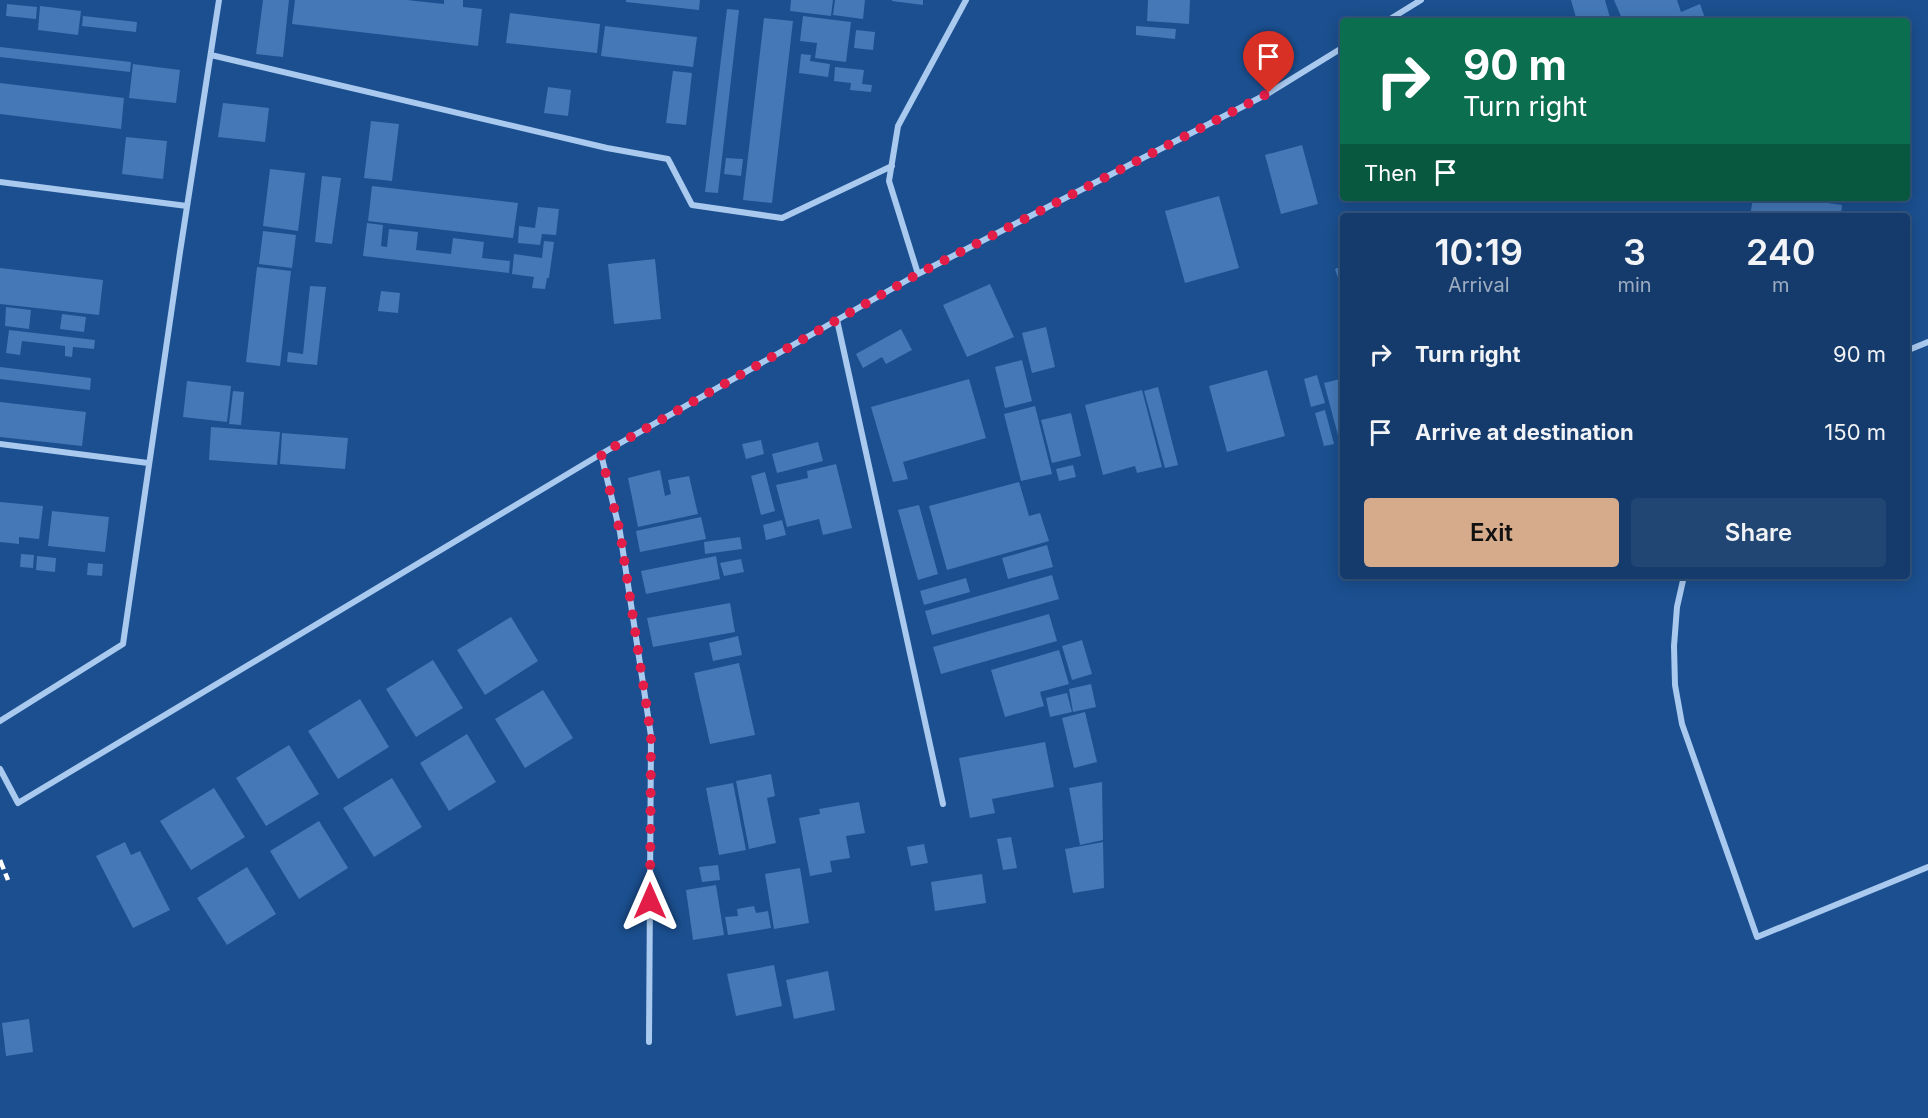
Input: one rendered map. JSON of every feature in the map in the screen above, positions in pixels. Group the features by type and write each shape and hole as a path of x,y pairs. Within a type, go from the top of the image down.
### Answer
{"street":[{"path":"0,721 123,644 148,463 219,0"},
{"path":"918,274 889,181 898,126 966,0"},
{"path":"1392,18 1421,0"},
{"path":"0,769 18,803 166,712 601,454 918,274 1269,93 1340,49"},
{"path":"211,56 584,143 668,159 692,205 782,218 892,166"},
{"path":"0,182 187,206"},
{"path":"837,320 943,804"},
{"path":"1910,349 1928,342"},
{"path":"0,444 148,463"},
{"path":"601,454 620,532 651,736 649,1042"},
{"path":"1683,579 1677,607 1674,646 1675,685 1682,723 1757,937 1928,867"}],"building":[{"path":"263,0 289,0 283,57 256,54"},
{"path":"295,0 407,0 444,4 444,0 463,0 463,7 482,9 478,46 292,24"},
{"path":"626,0 700,0 699,10 626,2"},
{"path":"791,0 833,0 831,16 790,11"},
{"path":"835,0 865,0 863,19 833,15"},
{"path":"923,0 923,5 892,1"},
{"path":"1148,0 1190,0 1189,24 1147,21"},
{"path":"1571,0 1605,0 1610,18 1576,18"},
{"path":"1614,0 1677,0 1681,12 1700,4 1705,18 1622,18"},
{"path":"7,4 37,7 36,19 6,16"},
{"path":"40,6 81,11 78,35 38,30"},
{"path":"727,9 739,10 718,193 705,192"},
{"path":"510,13 600,24 597,53 506,43"},
{"path":"83,16 137,22 136,32 82,26"},
{"path":"803,16 851,22 846,62 815,58 817,43 800,41"},
{"path":"764,18 793,21 772,203 743,200"},
{"path":"605,26 697,37 693,67 601,56"},
{"path":"1136,26 1176,29 1175,39 1136,35"},
{"path":"856,30 875,32 873,50 854,48"},
{"path":"0,47 131,62 130,72 0,57"},
{"path":"801,54 811,55 810,61 830,64 828,77 799,73"},
{"path":"133,64 180,70 176,103 129,98"},
{"path":"835,67 864,70 862,84 872,85 871,92 850,90 851,83 834,81"},
{"path":"673,71 692,73 686,125 666,123"},
{"path":"0,83 124,98 121,129 0,114"},
{"path":"548,87 571,90 568,116 544,113"},
{"path":"223,103 269,108 265,142 218,137"},
{"path":"371,121 399,124 392,181 364,178"},
{"path":"126,137 167,141 163,179 122,174"},
{"path":"1302,145 1318,204 1281,214 1265,155"},
{"path":"726,158 743,159 741,176 724,174"},
{"path":"270,169 305,173 298,231 263,226"},
{"path":"322,176 341,178 332,244 315,242"},
{"path":"372,186 518,203 513,238 368,221"},
{"path":"1219,196 1239,268 1185,283 1165,211"},
{"path":"1752,201 1813,201 1842,205 1841,213 1750,213"},
{"path":"538,207 559,209 556,235 542,234 540,245 518,243 519,226 535,228"},
{"path":"367,223 383,225 381,246 387,247 389,229 418,232 416,250 451,254 453,238 484,242 482,258 510,261 509,273 363,256"},
{"path":"263,231 296,235 292,268 259,264"},
{"path":"544,241 554,242 549,278 547,278 545,289 532,288 534,277 512,274 514,254 542,258"},
{"path":"655,259 661,319 614,324 608,264"},
{"path":"257,267 291,271 280,366 246,362"},
{"path":"1340,267 1340,284 1335,269"},
{"path":"0,268 103,280 99,315 0,304"},
{"path":"990,284 1014,337 967,357 943,305"},
{"path":"310,286 326,287 317,365 287,362 288,352 303,354"},
{"path":"381,291 400,293 398,313 378,311"},
{"path":"6,307 31,310 29,329 5,326"},
{"path":"62,314 86,317 84,332 60,329"},
{"path":"1046,327 1055,367 1032,373 1022,333"},
{"path":"901,329 912,350 886,364 882,357 863,368 856,354"},
{"path":"9,330 95,340 94,349 73,347 72,357 65,356 65,346 22,341 20,355 6,353"},
{"path":"1022,360 1032,401 1005,408 995,367"},
{"path":"0,367 91,378 90,390 0,379"},
{"path":"1267,370 1285,436 1227,452 1209,386"},
{"path":"1317,375 1325,403 1311,407 1304,379"},
{"path":"969,379 986,438 903,462 908,479 893,482 871,407"},
{"path":"1340,379 1339,439 1324,383"},
{"path":"187,381 231,386 227,422 183,417"},
{"path":"1158,387 1178,465 1165,468 1144,391"},
{"path":"1142,390 1162,467 1137,473 1135,466 1103,475 1085,405"},
{"path":"233,391 244,392 241,425 229,424"},
{"path":"0,402 86,412 82,446 0,437"},
{"path":"1035,406 1052,474 1021,481 1004,414"},
{"path":"1325,410 1334,444 1324,446 1315,413"},
{"path":"1071,413 1081,456 1052,463 1041,420"},
{"path":"211,427 280,432 277,465 209,460"},
{"path":"282,433 348,438 345,469 280,464"},
{"path":"761,440 764,454 746,459 742,444"},
{"path":"818,442 823,461 777,473 772,454"},
{"path":"836,464 852,528 823,535 819,519 787,527 776,485 808,478 807,471"},
{"path":"1073,465 1076,477 1059,481 1056,469"},
{"path":"660,470 665,496 671,494 668,480 689,476 698,514 638,527 628,478"},
{"path":"765,472 775,511 761,515 751,476"},
{"path":"1019,482 1029,516 1040,513 1049,541 947,570 929,506"},
{"path":"0,502 43,506 39,539 19,537 19,544 0,542"},
{"path":"919,505 938,574 918,580 898,510"},
{"path":"52,511 109,517 105,552 48,546"},
{"path":"701,517 706,539 640,552 636,531"},
{"path":"782,520 786,535 766,540 763,525"},
{"path":"740,537 742,549 705,554 704,542"},
{"path":"1047,545 1053,567 1008,579 1002,558"},
{"path":"21,554 34,555 33,568 20,567"},
{"path":"37,556 56,558 55,572 36,570"},
{"path":"716,556 720,579 646,594 641,571"},
{"path":"741,559 744,572 724,576 720,563"},
{"path":"88,563 103,564 102,576 87,575"},
{"path":"1052,575 1059,599 932,635 925,611"},
{"path":"966,578 970,592 924,605 920,591"},
{"path":"730,603 735,632 653,647 647,618"},
{"path":"1049,614 1057,641 941,674 933,647"},
{"path":"511,617 538,661 485,695 457,650"},
{"path":"738,636 742,655 713,661 709,643"},
{"path":"1082,640 1092,674 1072,680 1062,646"},
{"path":"1059,650 1069,684 1040,692 1044,706 1005,717 991,670"},
{"path":"433,660 463,708 416,737 386,689"},
{"path":"739,663 755,735 710,744 694,673"},
{"path":"1091,684 1096,707 1073,712 1069,689"},
{"path":"543,690 573,738 525,768 495,719"},
{"path":"1067,693 1072,712 1050,717 1046,698"},
{"path":"360,699 389,747 338,779 308,731"},
{"path":"1085,712 1097,762 1074,768 1062,718"},
{"path":"467,734 496,782 449,811 420,763"},
{"path":"1045,742 1054,787 992,799 995,813 970,818 959,758"},
{"path":"289,745 319,794 266,826 236,778"},
{"path":"771,774 775,796 767,798 776,843 749,849 736,781"},
{"path":"392,778 422,827 374,857 343,808"},
{"path":"1102,782 1103,840 1080,845 1069,788"},
{"path":"733,783 746,850 719,855 706,788"},
{"path":"214,788 245,837 191,870 160,821"},
{"path":"859,802 865,833 846,836 850,858 830,861 832,872 810,876 799,818 820,814 819,809"},
{"path":"319,821 348,868 299,899 270,851"},
{"path":"1011,837 1017,868 1003,870 997,839"},
{"path":"125,842 131,855 140,851 170,910 133,928 96,856"},
{"path":"1103,842 1104,888 1073,893 1065,849"},
{"path":"924,844 928,863 911,866 907,847"},
{"path":"718,865 720,880 702,882 699,867"},
{"path":"247,867 276,914 227,945 197,898"},
{"path":"800,868 809,923 774,929 765,874"},
{"path":"982,874 986,903 935,911 931,882"},
{"path":"716,885 724,935 693,940 686,890"},
{"path":"754,906 756,913 768,911 771,928 728,935 725,917 738,916 737,909"},
{"path":"774,965 782,1006 736,1016 727,974"},
{"path":"828,971 835,1010 794,1019 786,980"},
{"path":"29,1019 33,1052 6,1056 2,1023"}],"railway":[{"path":"0,860 8,880"}],"route":[{"path":"650,901 651,736 620,532 601,454 918,274 1269,93"}]}
